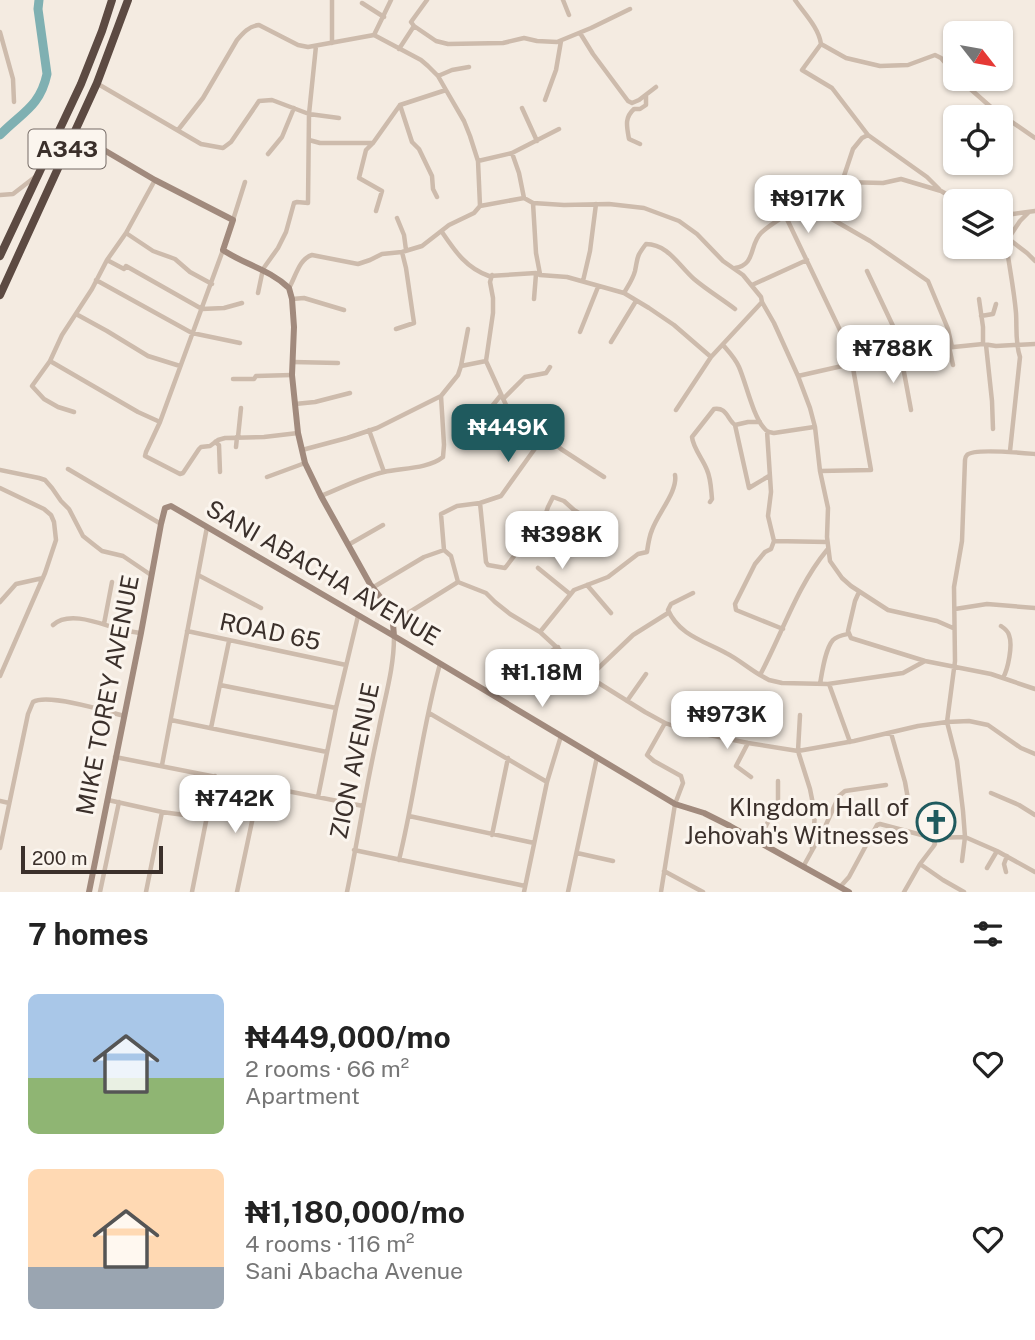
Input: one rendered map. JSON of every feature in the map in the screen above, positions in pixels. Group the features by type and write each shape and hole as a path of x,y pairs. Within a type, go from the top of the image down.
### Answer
{"highway":[{"name":"A343","path":"0,256 92,57 113,0"},
{"name":"A343","path":"0,295 97,83 128,0"}],"street":[{"path":"332,0 332,43"},
{"path":"374,35 391,0"},
{"path":"427,0 411,22 436,41 448,44 503,43 524,38 557,42 630,9"},
{"path":"564,0 569,15"},
{"path":"795,0 821,40 821,44 802,70 832,88 868,135 927,177 941,191"},
{"path":"362,3 384,17"},
{"path":"178,130 203,98 237,40 249,28 259,25 298,45 308,47 374,35 421,60 438,76 464,121 478,161 480,206"},
{"path":"400,49 414,26"},
{"path":"0,32 13,79 13,102"},
{"path":"580,33 628,101 632,103 656,87"},
{"path":"545,100 556,71 561,41"},
{"path":"821,44 846,58 880,66 908,65 935,55 943,60"},
{"path":"258,293 263,269 286,232 294,203 308,204 309,114 316,46"},
{"path":"438,76 468,67"},
{"path":"97,83 201,144 223,148 231,142 259,101 272,100 309,114 339,118"},
{"path":"376,211 382,191 359,178 366,150 400,106 446,90"},
{"path":"973,91 1035,138"},
{"path":"640,144 629,139 625,124 629,113 646,106 646,95"},
{"path":"400,106 412,142 419,149 432,176 437,197"},
{"path":"268,154 282,137 294,108"},
{"path":"522,108 537,141"},
{"path":"478,161 512,153 559,128"},
{"path":"75,133 155,180 233,220"},
{"path":"842,182 853,149 868,135"},
{"path":"309,140 320,144 373,143"},
{"path":"512,153 524,198"},
{"path":"0,195 13,194 38,174"},
{"path":"926,186 927,177"},
{"path":"734,268 745,265 761,233 785,215 797,199 836,183 883,183 901,179 941,191"},
{"path":"74,412 58,407 32,386 50,361 62,335 126,233 155,180"},
{"path":"245,182 212,284 145,456 176,474 183,473 199,449 225,438 298,433"},
{"path":"394,636 392,612 372,587 305,463 298,433 292,375 294,327 290,289 302,261 312,255 358,264 382,254 422,246 449,225 474,213 480,206 524,198 533,203 609,204 644,208 668,216 690,228 752,285 774,323 810,408 828,508 827,549 830,561 842,578 888,610 937,621 953,628"},
{"path":"797,199 870,241 928,281 948,329 953,365"},
{"path":"533,203 538,274 534,299"},
{"path":"583,281 596,204"},
{"path":"1013,214 1035,211"},
{"path":"1013,231 1028,213"},
{"path":"785,215 848,345 871,470 820,471"},
{"path":"396,329 414,323 404,235 397,218"},
{"path":"442,232 457,255 484,275 538,274 567,277 624,293 674,325 711,357"},
{"path":"126,233 153,251 175,259 190,272 212,284"},
{"path":"1013,242 1035,261"},
{"path":"624,293 634,272 635,261 646,244 650,244 671,255 696,281 735,309"},
{"path":"223,250 263,269 290,289"},
{"path":"1009,259 1020,362 1010,451"},
{"path":"107,260 124,269 125,266 201,308 216,309 242,303"},
{"path":"752,285 807,260"},
{"path":"867,271 902,345 901,356 911,410"},
{"path":"492,275 490,282 493,313 486,361 502,397 510,408 544,436 604,477"},
{"path":"96,280 192,333 240,343"},
{"path":"580,332 598,287"},
{"path":"292,299 304,298 344,310"},
{"path":"979,299 992,392 993,429"},
{"path":"611,342 636,301"},
{"path":"676,410 711,357 762,302"},
{"path":"981,316 993,314 996,304"},
{"path":"76,314 148,356 180,366"},
{"path":"302,450 347,439 377,428 440,396 458,375 468,328"},
{"path":"798,376 950,347 1035,344"},
{"path":"723,345 734,357 766,431 771,492 768,516 774,541 771,548 755,564 735,604 736,610 783,629"},
{"path":"50,361 160,422"},
{"path":"461,366 486,361"},
{"path":"293,362 338,363"},
{"path":"461,410 489,410 525,377 546,373 550,367"},
{"path":"233,379 292,375"},
{"path":"295,404 316,402 350,393"},
{"path":"321,496 384,472 439,461 443,457 444,444 440,396"},
{"path":"236,447 241,408"},
{"path":"710,502 712,499 709,476 692,443 692,437 714,408 724,410 735,425 749,488 770,475"},
{"path":"735,425 760,422"},
{"path":"766,431 774,433 815,427"},
{"path":"369,430 384,472"},
{"path":"458,582 451,556 444,550 440,514 457,506 480,503 501,496 544,436"},
{"path":"215,442 219,445 220,472"},
{"path":"962,862 965,837 957,761 947,722 955,654 954,587 962,541 965,460 969,453 1010,451 1035,454"},
{"path":"267,477 305,463"},
{"path":"68,469 161,524"},
{"path":"0,470 45,480 69,509 83,536 102,551 123,556 151,575"},
{"path":"540,632 574,590 608,577 638,554 646,552 652,529 677,483 675,475"},
{"path":"0,488 51,515 55,544 0,676"},
{"path":"480,503 488,565 505,568 544,519 553,497 564,500 596,524"},
{"name":"SANI ABACHA AVENUE","path":"167,507 171,506 394,636 675,804 704,813 849,892"},
{"name":"MIKE TOREY AVENUE","path":"89,892 161,524 167,507"},
{"path":"348,545 383,525"},
{"path":"162,765 207,527"},
{"path":"774,541 827,542"},
{"path":"760,675 807,576 827,549"},
{"path":"372,587 425,556 444,550"},
{"path":"816,564 824,560 830,561"},
{"path":"538,568 570,594"},
{"path":"198,575 261,608"},
{"path":"0,602 16,583 43,578"},
{"path":"104,624 113,582"},
{"path":"392,623 458,582"},
{"path":"458,582 486,593 502,608 540,632 589,677 665,723 685,730 798,751 947,722 969,721 988,725 1021,748 1035,754"},
{"path":"587,585 611,613"},
{"path":"859,592 848,631 851,638 925,661 991,674 1035,689"},
{"path":"693,593 671,604 668,613 688,634 728,654 769,680 782,683 829,684 903,673 925,661"},
{"path":"955,609 987,604 1035,608"},
{"path":"589,677 633,635 668,613"},
{"path":"318,797 358,616"},
{"path":"53,625 63,619 79,619 141,633"},
{"path":"1001,626 1008,632 1010,639 1008,665 1003,678"},
{"name":"ROAD 65","path":"187,631 346,666"},
{"path":"820,684 832,641 849,634"},
{"name":"ZION AVENUE","path":"347,892 394,659 394,636"},
{"path":"211,728 229,641"},
{"path":"514,674 558,647"},
{"path":"399,860 440,664"},
{"path":"627,701 646,674"},
{"path":"829,684 850,742"},
{"path":"220,685 336,708"},
{"path":"0,848 30,706 36,700 66,702 124,716"},
{"path":"429,713 547,782"},
{"path":"701,734 706,715"},
{"path":"800,715 798,751 815,814 813,849"},
{"path":"171,720 327,752"},
{"path":"661,892 675,804 683,783 681,776 647,755 665,723"},
{"path":"891,733 908,799"},
{"path":"354,850 525,889 547,782 561,736"},
{"path":"748,743 736,766 751,777"},
{"path":"116,757 363,806"},
{"path":"568,892 597,757"},
{"path":"492,835 508,758"},
{"path":"192,892 215,776"},
{"path":"758,841 778,803 778,781"},
{"path":"237,892 260,784"},
{"path":"803,867 839,796 845,791 886,785"},
{"path":"990,793 1035,815"},
{"path":"107,800 207,818"},
{"path":"0,801 9,803"},
{"path":"100,892 119,803"},
{"path":"146,892 162,812"},
{"path":"409,816 534,844"},
{"path":"840,887 849,877 877,825 888,825 933,838 965,837 1035,872"},
{"path":"904,892 935,844 933,838"},
{"path":"988,868 997,851"},
{"path":"577,853 613,861"},
{"path":"1006,872 1004,864 1007,856"},
{"path":"920,864 964,892"},
{"path":"664,871 703,892"}],"waterway":[{"path":"0,135 29,109 44,85 47,74 39,0"}],"place":[{"name":"KIngdom Hall of Jehovah's Witnesses","path":"936,822"}]}
